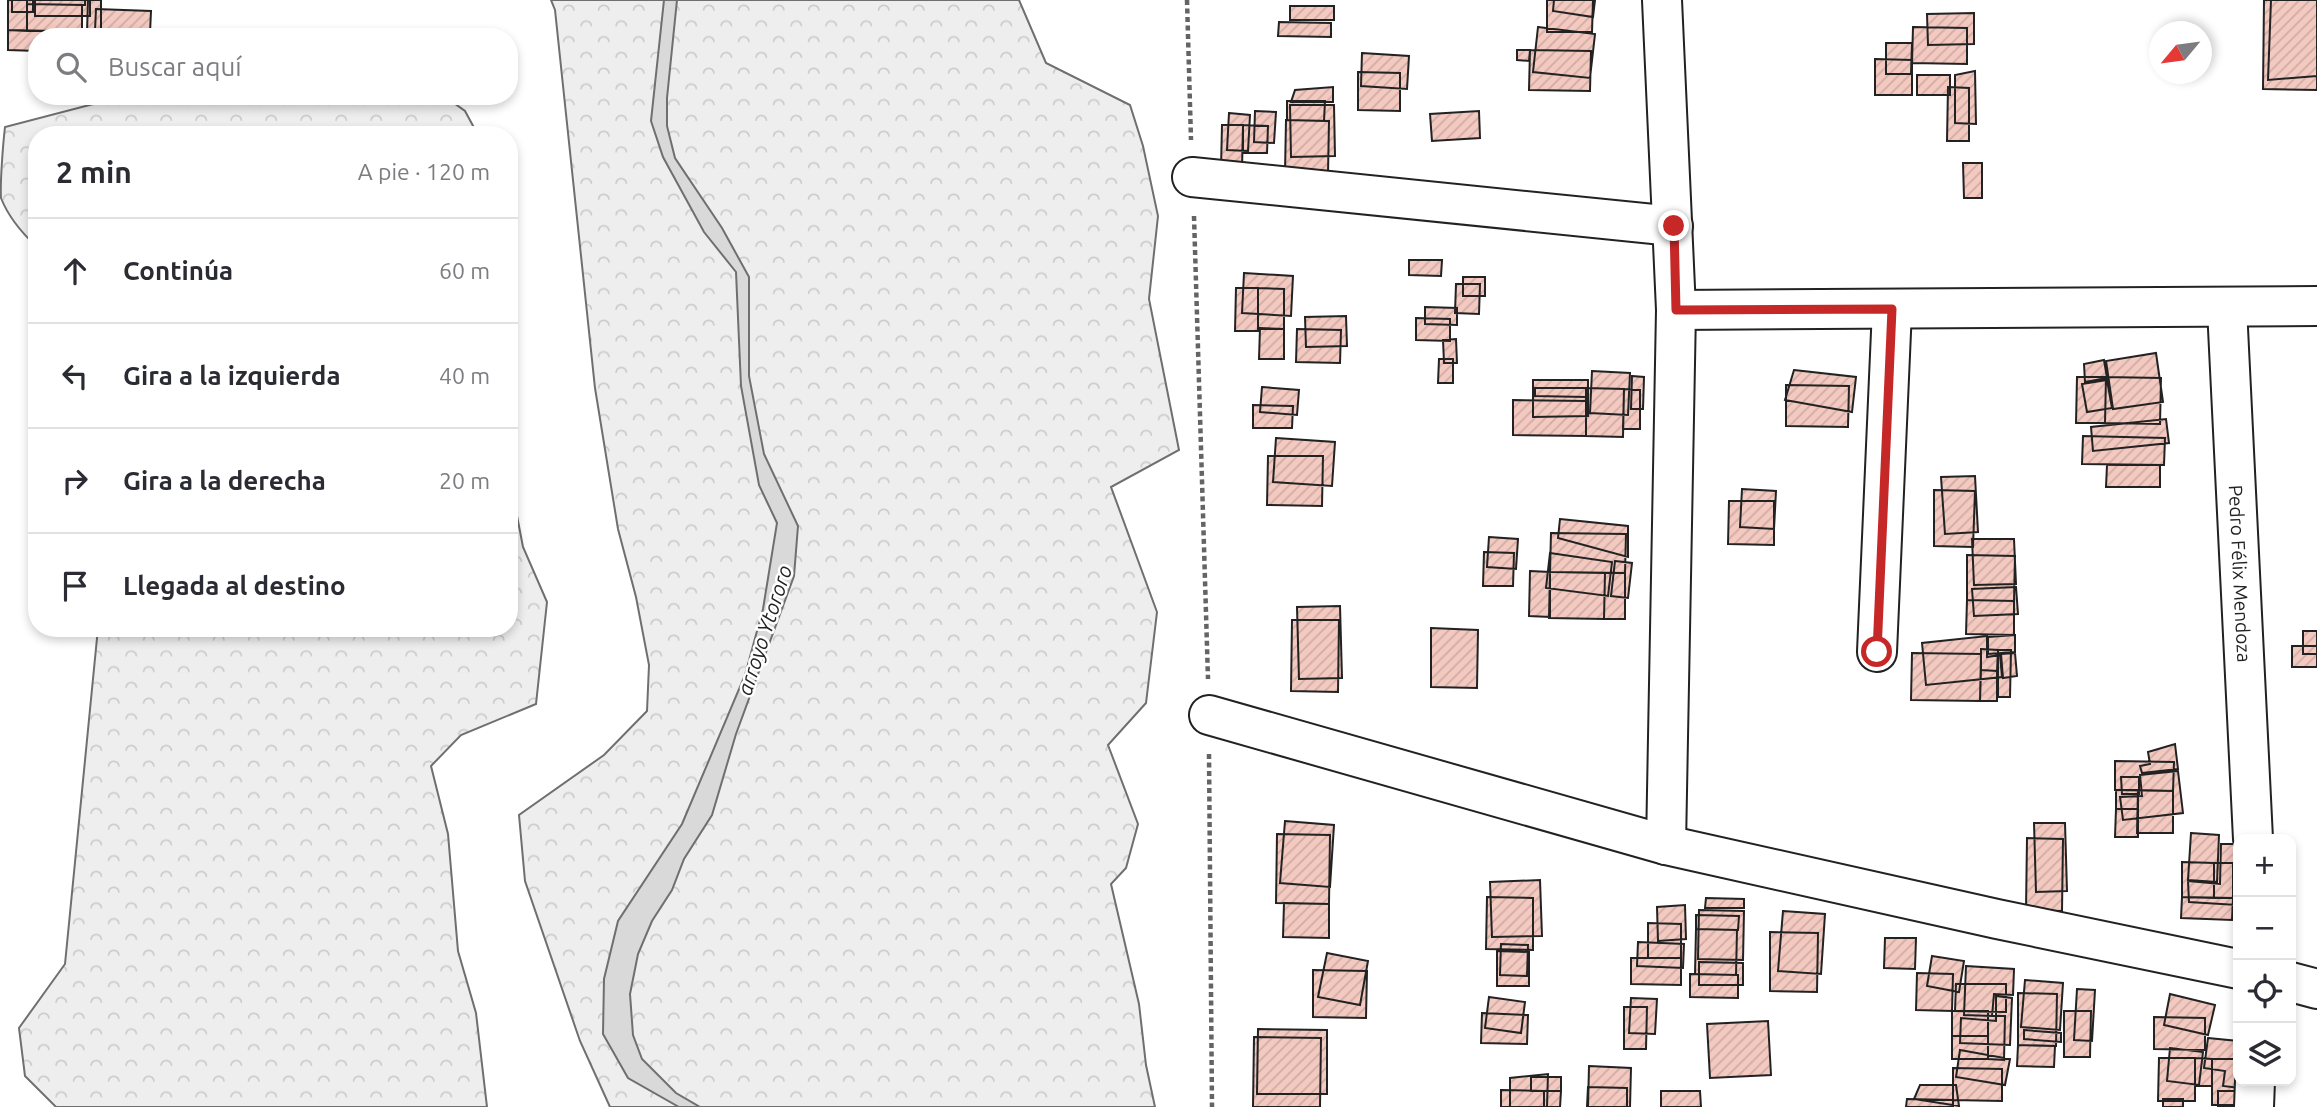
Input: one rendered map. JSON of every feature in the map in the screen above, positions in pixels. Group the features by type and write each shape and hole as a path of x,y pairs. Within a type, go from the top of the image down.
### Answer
{"street":[{"path":"1662,0 1676,310 1666,845"},
{"path":"1192,177 1674,226"},
{"path":"1676,310 2317,306"},
{"name":"Pedro Félix Mendoza","path":"2227,308 2253,834"},
{"path":"1877,652 1892,309"},
{"path":"1209,715 1666,845 1997,919 2233,968"},
{"path":"2296,983 2317,989"},
{"path":"2254,1107 2255,1086"}],"path":[{"path":"1187,0 1209,715 1212,1107"}],"green space":[{"path":"551,0 1019,0 1046,63 1130,105 1143,146 1158,216 1149,299 1179,450 1111,487 1157,612 1146,703 1108,745 1138,824 1126,868 1111,884 1139,1004 1146,1065 1155,1107 610,1107 580,1041 525,881 519,815 604,755 647,711 649,665 636,597 618,529 595,388 555,10"},
{"path":"89,105 457,105 465,111 473,126 28,126 28,238 16,224 1,198 5,127"},
{"path":"518,521 523,547 547,602 536,704 461,735 431,766 448,834 458,951 476,1013 487,1107 56,1107 25,1076 19,1028 65,964 97,637 518,637"}],"water":[{"name":"arroyo Ytororo","path":"664,0 677,0 667,98 667,126 675,158 722,228 749,277 749,376 764,454 798,526 794,576 736,734 712,815 684,859 672,890 652,921 638,954 630,994 633,1035 642,1059 676,1093 700,1107 679,1107 628,1078 603,1034 604,979 618,921 682,824 745,675 763,609 777,523 759,485 741,386 736,272 704,232 663,157 651,121"}],"building":[{"path":"8,0 27,0 27,31 8,30"},
{"path":"12,0 33,0 33,12 12,12"},
{"path":"27,0 85,0 85,5 27,4"},
{"path":"35,0 90,0 90,16 35,16"},
{"path":"88,0 101,0 101,28 87,28"},
{"path":"1547,0 1593,0 1592,32 1547,32"},
{"path":"1554,0 1595,0 1593,17 1553,11"},
{"path":"2264,0 2317,0 2317,90 2263,89"},
{"path":"2271,0 2317,0 2317,76 2268,80"},
{"path":"27,4 82,5 82,28 28,28 27,31"},
{"path":"1290,6 1334,6 1334,20 1290,20"},
{"path":"96,9 151,11 150,28 95,28"},
{"path":"1974,13 1974,44 1928,45 1927,14"},
{"path":"1279,22 1331,23 1331,37 1278,36"},
{"path":"1538,27 1595,34 1590,78 1533,72"},
{"path":"1913,27 1967,28 1967,64 1912,63"},
{"path":"8,30 28,30 28,51 8,50"},
{"path":"1886,43 1912,43 1911,74 1886,74"},
{"path":"1517,50 1530,50 1529,61 1517,60"},
{"path":"1530,50 1591,51 1590,91 1529,90"},
{"path":"1362,53 1409,56 1407,89 1361,86"},
{"path":"1875,59 1912,60 1912,95 1875,95"},
{"path":"1975,71 1976,124 1955,123 1955,75"},
{"path":"1358,72 1400,73 1400,111 1358,110"},
{"path":"1917,75 1950,75 1950,95 1917,95"},
{"path":"1333,87 1333,102 1291,102 1295,90"},
{"path":"1948,87 1969,88 1969,141 1947,141"},
{"path":"1287,101 1325,101 1324,121 1287,120"},
{"path":"1290,105 1334,105 1335,156 1291,157"},
{"path":"1255,111 1276,112 1274,143 1254,142"},
{"path":"1479,111 1480,138 1432,141 1430,114"},
{"path":"1229,113 1250,115 1248,151 1227,150"},
{"path":"1286,120 1329,121 1328,174 1285,173"},
{"path":"1222,125 1243,125 1242,169 1221,168"},
{"path":"1243,125 1268,126 1267,153 1243,153"},
{"path":"1963,163 1982,163 1982,198 1964,198"},
{"path":"1409,260 1442,260 1441,276 1409,275"},
{"path":"1244,273 1293,276 1291,316 1242,313"},
{"path":"1463,277 1485,277 1485,296 1463,296"},
{"path":"1456,284 1480,284 1479,314 1455,313"},
{"path":"1236,288 1258,288 1258,331 1235,331"},
{"path":"1258,288 1284,289 1284,329 1258,329"},
{"path":"1425,307 1457,308 1457,325 1425,324"},
{"path":"1346,316 1347,346 1306,347 1305,317"},
{"path":"1416,318 1450,319 1450,341 1416,340"},
{"path":"1260,328 1284,329 1284,359 1259,359"},
{"path":"1297,329 1341,330 1340,363 1296,362"},
{"path":"1456,339 1457,363 1444,363 1443,340"},
{"path":"2156,353 2163,402 2113,409 2106,361"},
{"path":"1439,359 1453,359 1453,383 1438,383"},
{"path":"2104,360 2107,378 2085,382 2084,364"},
{"path":"1794,370 1856,377 1852,412 1785,400"},
{"path":"1592,371 1630,373 1628,415 1590,413"},
{"path":"1632,376 1644,377 1643,409 1631,409"},
{"path":"2077,377 2106,377 2105,423 2076,423"},
{"path":"2106,377 2161,378 2160,424 2105,423"},
{"path":"1533,380 1588,380 1588,416 1533,417"},
{"path":"2107,380 2112,408 2087,412 2082,384"},
{"path":"1786,385 1849,386 1848,427 1786,426"},
{"path":"1262,387 1299,390 1297,415 1260,412"},
{"path":"1535,388 1586,388 1586,397 1535,396"},
{"path":"1586,388 1624,389 1623,437 1586,436"},
{"path":"1624,389 1640,390 1640,429 1623,429"},
{"path":"1513,400 1586,401 1586,436 1513,435"},
{"path":"1253,405 1293,406 1292,428 1253,428"},
{"path":"2166,419 2169,443 2093,451 2091,427"},
{"path":"2083,436 2165,438 2164,465 2082,464"},
{"path":"1276,438 1335,442 1332,486 1273,482"},
{"path":"1268,456 1323,456 1322,506 1267,505"},
{"path":"2107,465 2160,465 2160,487 2106,487"},
{"path":"1975,476 1978,532 1945,534 1941,477"},
{"path":"1742,489 1776,491 1774,529 1740,527"},
{"path":"1934,490 1975,491 1973,547 1934,546"},
{"path":"1729,501 1774,501 1774,545 1728,544"},
{"path":"1560,519 1628,526 1628,557 1558,538"},
{"path":"1551,533 1626,534 1625,573 1550,572"},
{"path":"1489,537 1518,539 1516,569 1487,567"},
{"path":"1972,539 2014,539 2016,584 1974,585"},
{"path":"1484,552 1514,553 1513,586 1483,586"},
{"path":"1550,553 1612,562 1608,596 1546,588"},
{"path":"1967,555 2015,556 2014,601 1967,600"},
{"path":"1615,561 1632,563 1628,598 1611,596"},
{"path":"1530,571 1550,572 1550,617 1529,616"},
{"path":"1550,572 1605,573 1604,619 1549,618"},
{"path":"1605,573 1625,573 1625,619 1604,619"},
{"path":"2016,587 2018,614 1974,616 1972,589"},
{"path":"1967,600 2014,601 2014,635 1966,634"},
{"path":"1340,606 1342,678 1299,679 1297,607"},
{"path":"1292,620 1339,620 1338,692 1291,691"},
{"path":"1431,628 1478,630 1477,688 1431,687"},
{"path":"2303,631 2317,631 2317,654 2303,654"},
{"path":"2015,635 2015,652 1988,654 1988,637"},
{"path":"1987,636 1987,657 2000,655 2002,677 1926,685 1922,643"},
{"path":"2292,646 2317,646 2317,667 2292,667"},
{"path":"1981,649 1998,650 1997,671 1981,670"},
{"path":"1998,650 2011,650 2010,697 1998,697"},
{"path":"1912,653 1981,654 1980,701 1911,700"},
{"path":"2015,653 2017,676 2003,678 2001,654"},
{"path":"1981,670 1997,671 1997,701 1980,701"},
{"path":"2175,744 2178,769 2142,773 2140,766 2150,764 2148,752"},
{"path":"2115,761 2174,762 2173,791 2115,790"},
{"path":"2178,771 2183,813 2123,820 2120,797 2142,796 2140,775"},
{"path":"2121,777 2139,777 2139,794 2122,794"},
{"path":"2116,790 2138,790 2138,809 2116,809"},
{"path":"2138,790 2173,791 2173,833 2137,833"},
{"path":"2116,809 2138,809 2138,837 2115,837"},
{"path":"1285,821 1334,825 1330,887 1280,883"},
{"path":"2034,823 2065,823 2067,891 2036,892"},
{"path":"2191,833 2219,835 2217,882 2188,880"},
{"path":"1277,834 1330,835 1329,904 1276,903"},
{"path":"2027,838 2063,839 2062,911 2026,910"},
{"path":"2221,844 2233,844 2233,905 2189,902 2188,881 2220,884"},
{"path":"2182,862 2214,863 2214,898 2182,897"},
{"path":"2214,863 2233,863 2233,898 2214,898"},
{"path":"1540,880 1542,936 1492,937 1490,882"},
{"path":"1487,897 1533,898 1533,950 1486,949"},
{"path":"2182,897 2233,898 2232,920 2181,918"},
{"path":"1706,898 1744,899 1744,908 1705,908"},
{"path":"1284,903 1329,904 1329,938 1283,937"},
{"path":"1685,905 1686,939 1658,941 1657,907"},
{"path":"1699,910 1744,911 1743,960 1698,959"},
{"path":"1783,911 1825,914 1821,974 1778,971"},
{"path":"1696,915 1739,916 1738,930 1696,929"},
{"path":"1648,923 1681,924 1681,958 1648,958"},
{"path":"1696,929 1737,930 1736,975 1695,974"},
{"path":"1770,932 1818,933 1817,992 1770,991"},
{"path":"1885,938 1916,938 1915,969 1884,968"},
{"path":"1638,942 1684,944 1683,968 1637,966"},
{"path":"1501,944 1528,945 1527,976 1500,975"},
{"path":"1497,951 1529,952 1529,986 1497,986"},
{"path":"1327,953 1368,961 1360,1005 1318,997"},
{"path":"1932,956 1964,961 1959,992 1927,986"},
{"path":"1631,958 1681,958 1681,985 1631,984"},
{"path":"1699,962 1743,963 1743,985 1699,985"},
{"path":"1966,966 2014,969 2013,995 1994,994 1992,1016 1964,1015"},
{"path":"1313,970 1367,971 1366,1018 1313,1017"},
{"path":"1917,973 1953,974 1952,1011 1916,1010"},
{"path":"1690,974 1738,975 1738,998 1690,997"},
{"path":"2025,980 2063,983 2060,1030 2021,1027"},
{"path":"1956,984 2006,984 2006,1012 1955,1011"},
{"path":"2077,989 2095,990 2092,1041 2074,1040"},
{"path":"2018,993 2057,994 2056,1046 2018,1045"},
{"path":"2170,994 2215,1005 2208,1035 2164,1025"},
{"path":"1996,996 2012,998 2010,1045 1960,1043 1961,1018 1996,1021"},
{"path":"1489,997 1525,1002 1521,1033 1485,1028"},
{"path":"1631,998 1657,999 1655,1034 1629,1033"},
{"path":"1624,1007 1647,1007 1646,1049 1624,1049"},
{"path":"1952,1011 1988,1011 1988,1036 1952,1036"},
{"path":"2064,1011 2091,1011 2090,1057 2064,1057"},
{"path":"1482,1013 1528,1015 1527,1044 1481,1043"},
{"path":"1988,1016 2005,1016 2004,1060 1988,1059"},
{"path":"2154,1017 2205,1018 2205,1050 2154,1049"},
{"path":"1768,1021 1771,1075 1710,1078 1707,1024"},
{"path":"1258,1029 1327,1030 1327,1094 1257,1094"},
{"path":"2024,1030 2061,1033 2061,1042 2024,1039"},
{"path":"1952,1036 1988,1036 1988,1059 1952,1059"},
{"path":"1254,1037 1321,1038 1320,1107 1253,1107"},
{"path":"2208,1038 2233,1040 2233,1086 2240,1088 2223,1086 2225,1071 2204,1068"},
{"path":"2018,1045 2055,1046 2054,1067 2017,1066"},
{"path":"2170,1048 2203,1052 2199,1085 2167,1081"},
{"path":"1960,1050 2010,1059 2005,1085 1956,1077"},
{"path":"2159,1058 2195,1058 2195,1101 2158,1101"},
{"path":"2195,1058 2212,1059 2212,1086 2195,1086"},
{"path":"2212,1059 2233,1059 2233,1086 2238,1086 2238,1105 2212,1105"},
{"path":"1589,1066 1631,1068 1630,1107 1588,1107"},
{"path":"1953,1068 2002,1069 2002,1101 1953,1100"},
{"path":"1548,1074 1547,1107 1510,1107 1510,1078"},
{"path":"1531,1077 1561,1077 1561,1091 1531,1091"},
{"path":"1920,1085 1956,1085 1959,1106 1914,1099"},
{"path":"1588,1087 1627,1088 1627,1107 1587,1107"},
{"path":"1501,1090 1544,1091 1544,1107 1501,1107"},
{"path":"1544,1091 1561,1091 1560,1107 1544,1107"},
{"path":"1661,1091 1700,1091 1701,1107 1661,1107"},
{"path":"2218,1091 2241,1091 2241,1107 2218,1107"},
{"path":"1907,1099 1953,1100 1953,1107 1906,1107"},
{"path":"2163,1099 2183,1099 2183,1107 2163,1107"}],"route":[{"path":"1674,226 1676,310 1892,309 1877,652"}]}
